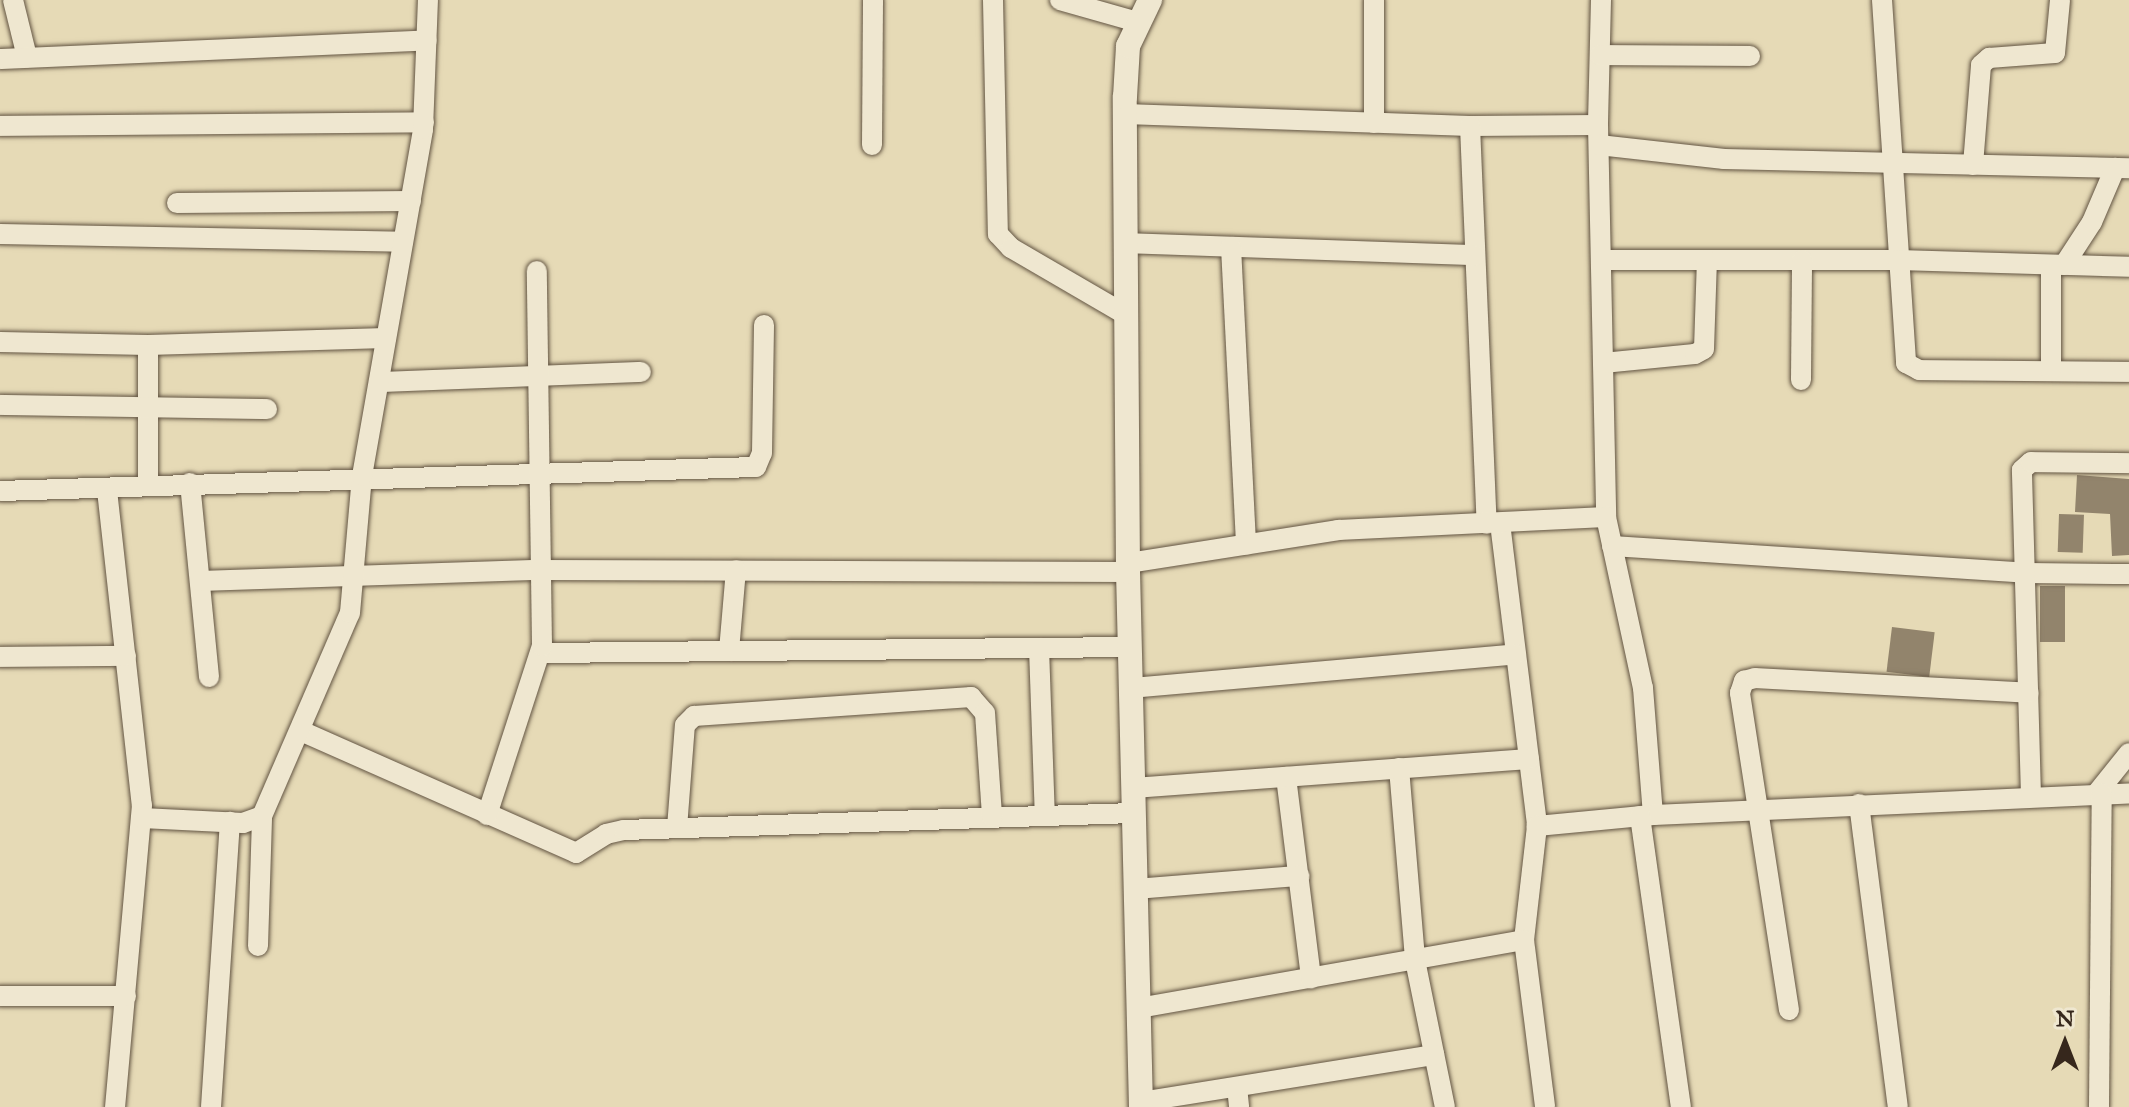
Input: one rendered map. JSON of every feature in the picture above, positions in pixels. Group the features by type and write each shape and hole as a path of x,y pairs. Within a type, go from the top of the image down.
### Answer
{"street":[{"path":"13,0 27,57"},
{"path":"258,946 262,816 350,613 362,476 424,122 428,0"},
{"path":"872,145 873,0"},
{"path":"993,0 998,234 1011,248 1126,315"},
{"path":"1060,0 1138,22"},
{"path":"1150,0 1128,46 1125,114 1128,568 1140,1104 1238,1097 1434,1055"},
{"path":"1374,0 1374,123"},
{"path":"1601,0 1598,135 1606,517 1643,688 1646,815 1681,1107"},
{"path":"1882,0 1904,356 1911,368 2129,372"},
{"path":"1973,165 1981,65 1989,58 2055,53 2060,0"},
{"path":"0,59 427,40"},
{"path":"1600,55 1750,56"},
{"path":"1125,114 1470,126 1598,135 1711,158 2122,168 2092,222 2058,265 2051,371"},
{"path":"0,126 424,122"},
{"path":"1470,126 1475,255 1494,524 1516,654 1537,826 1524,940 1545,1107"},
{"path":"177,203 411,201"},
{"path":"0,234 403,242"},
{"path":"1126,243 1475,255"},
{"path":"1231,247 1246,545"},
{"path":"1601,260 1898,260 2129,267"},
{"path":"1603,363 1704,349 1707,260"},
{"path":"1801,380 1802,260"},
{"path":"487,815 541,653 535,377 537,271"},
{"path":"0,491 107,490 148,484 362,476 756,467 762,453 764,325"},
{"path":"0,342 148,345 386,338"},
{"path":"148,345 148,484"},
{"path":"379,382 641,372"},
{"path":"0,405 267,409"},
{"path":"2031,796 2024,466 2129,463"},
{"path":"190,483 209,677"},
{"path":"107,490 142,818 115,1107"},
{"path":"200,581 540,570 1128,568 1338,530 1606,517"},
{"path":"1612,546 2026,573 2129,574"},
{"path":"729,651 736,570"},
{"path":"541,653 1130,647"},
{"path":"1039,648 1045,816"},
{"path":"1131,688 1516,654"},
{"path":"0,657 126,656"},
{"path":"1789,1010 1740,693 1749,678 2029,693"},
{"path":"677,828 685,725 694,716 971,697 985,713 992,817"},
{"path":"301,731 576,853 615,831 1045,816 1286,777 1529,759"},
{"path":"2099,1107 2100,793 2129,753"},
{"path":"1399,768 1415,960 1445,1107"},
{"path":"1286,777 1311,978"},
{"path":"1537,826 1646,815 2129,793"},
{"path":"1859,804 1898,1107"},
{"path":"142,818 230,822 262,816"},
{"path":"211,1107 230,822"},
{"path":"1136,889 1299,876"},
{"path":"1138,1008 1524,940"},
{"path":"0,996 126,996"}],"building":[{"path":"2077,475 2129,479 2129,555 2112,556 2110,514 2075,512"},
{"path":"2059,514 2084,515 2083,553 2058,552"},
{"path":"2040,586 2065,586 2065,642 2040,642"},
{"path":"1892,627 1935,632 1929,677 1887,672"}]}
